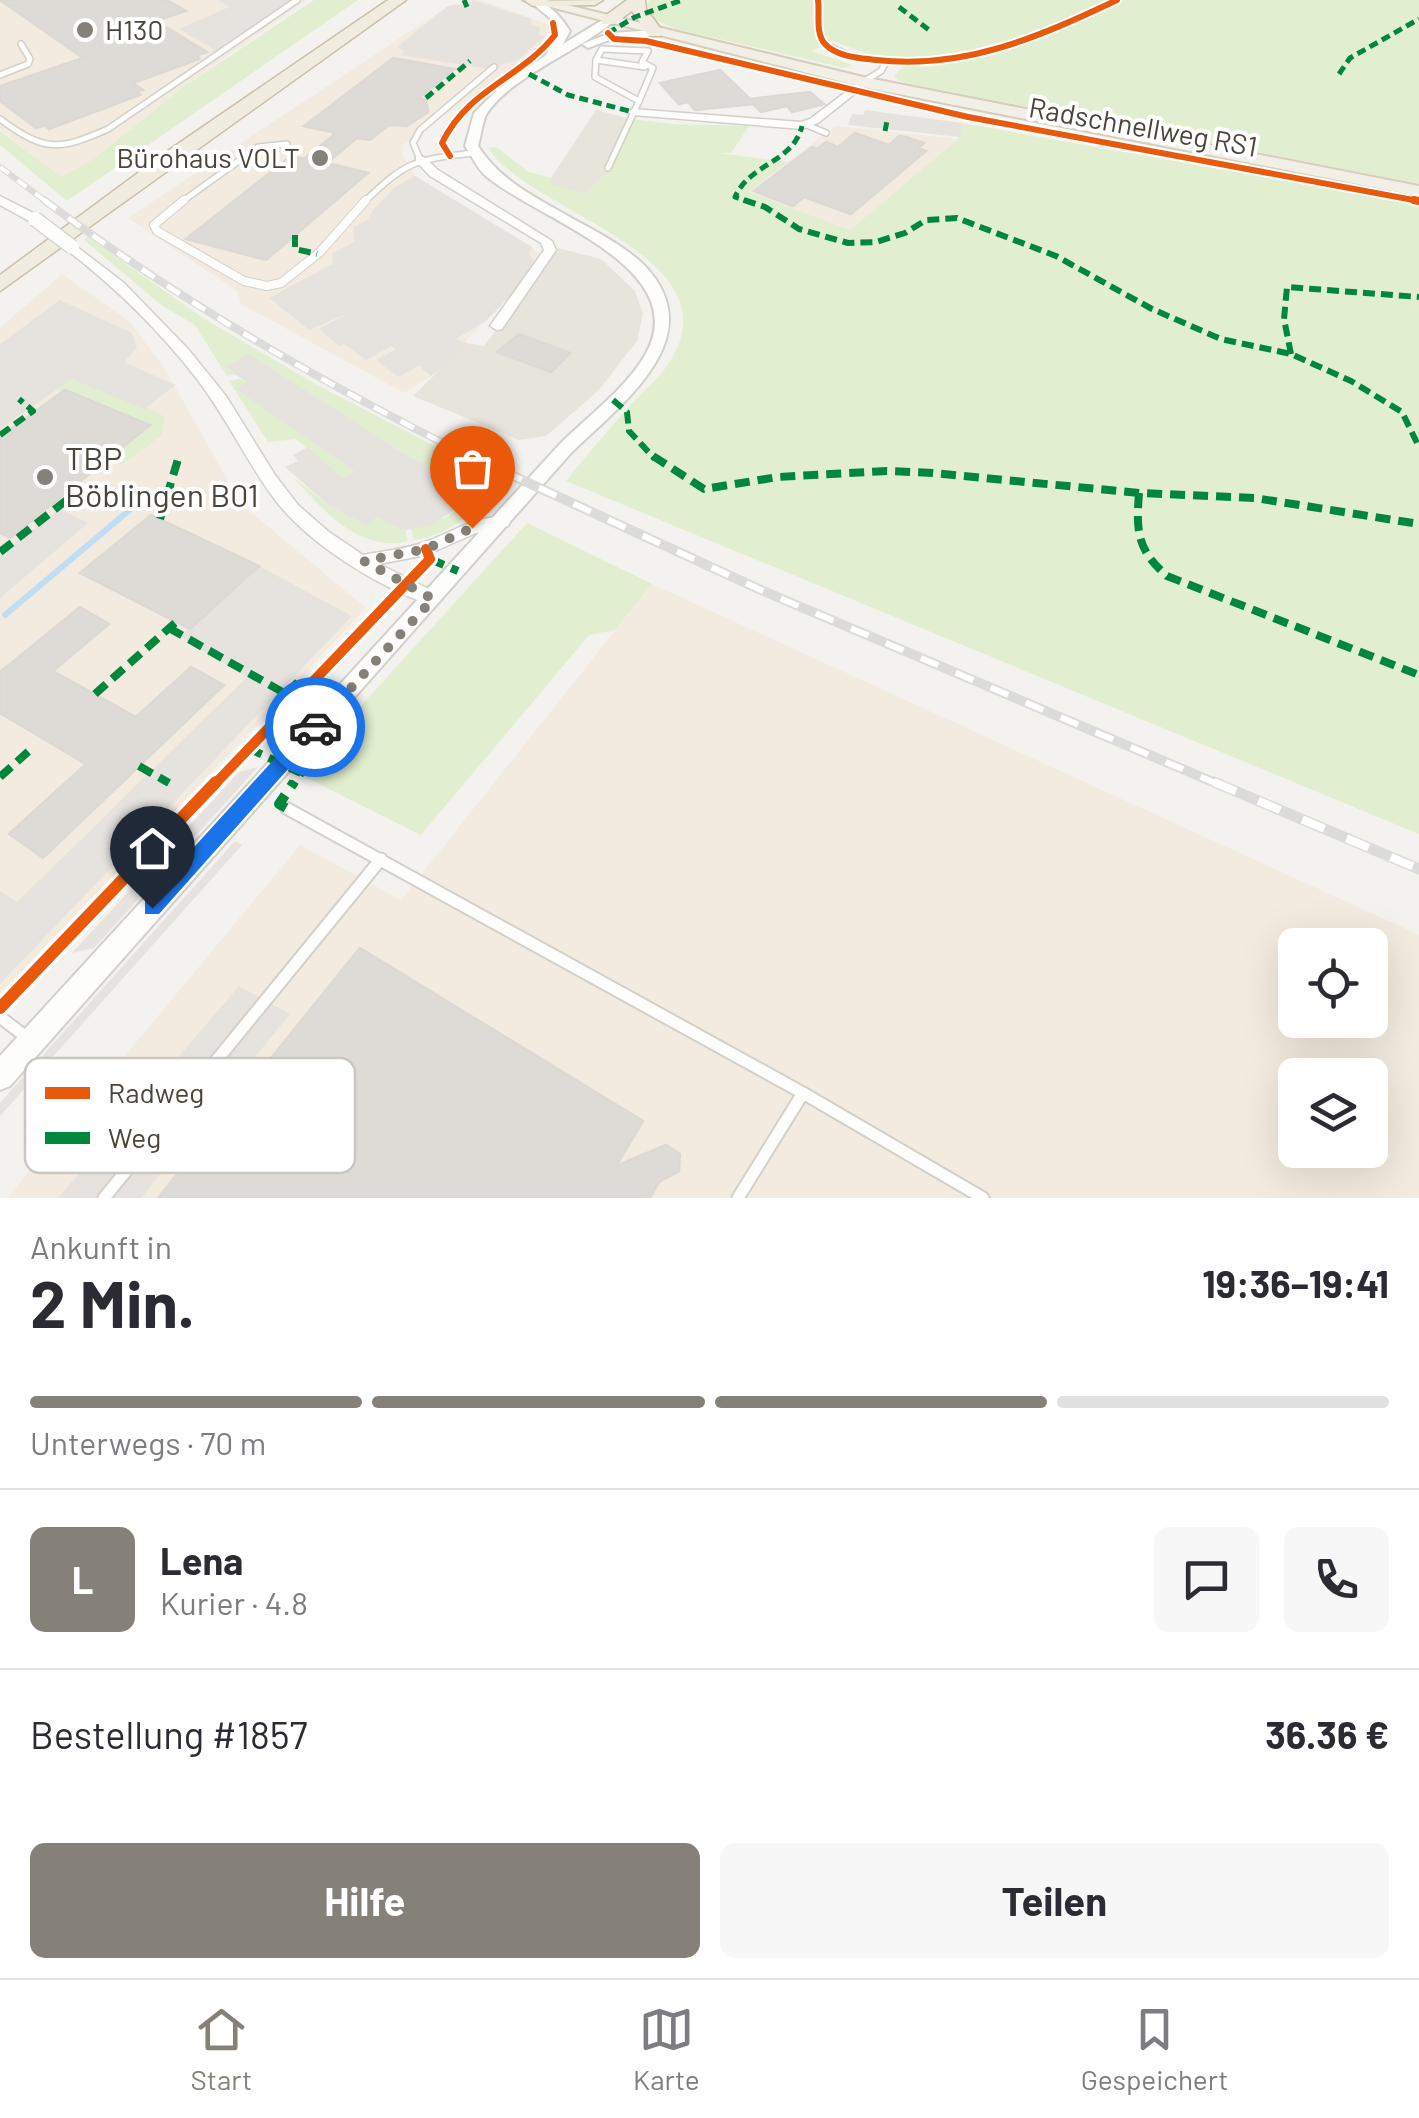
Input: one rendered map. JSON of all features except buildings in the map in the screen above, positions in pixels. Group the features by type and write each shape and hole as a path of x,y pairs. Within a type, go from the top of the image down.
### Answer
{"highway":[{"path":"0,261 370,0"},
{"path":"0,285 175,154 398,0"},
{"path":"532,0 598,13 636,0 640,15 655,33"},
{"path":"598,13 618,0"}],"main road":[{"path":"598,13 655,33 863,82 1419,191"}],"street":[{"path":"532,0 555,16 564,31 550,60"},
{"path":"0,1076 648,363 659,344 662,308 648,278 637,266 596,237 506,188 486,172 473,152 471,136 486,107 550,60 598,13"},
{"path":"550,60 604,38 655,33"},
{"path":"636,107 807,125 863,82"},
{"path":"420,159 434,174 546,241 550,250 497,326"},
{"path":"0,200 34,219 108,274 170,336 236,423 291,508 315,530 433,599"},
{"path":"364,561 426,549 472,528 502,522"}],"lane":[{"path":"0,119 37,146 59,148 84,140 108,129 296,0"},
{"path":"0,74 28,64 30,59 21,44"},
{"path":"826,46 848,55 886,62 863,82"},
{"path":"636,107 595,77 596,60 602,49 648,51 642,62 653,68"},
{"path":"596,60 653,68"},
{"path":"420,159 413,147 420,130 494,67"},
{"path":"608,168 653,68"},
{"path":"807,125 826,133"},
{"path":"287,144 258,147 160,218 154,224 157,231 244,281 267,286 280,283 320,252 343,222 400,167 420,159 473,152"},
{"path":"286,808 803,1093 983,1198"},
{"path":"218,1058 381,859"},
{"path":"0,1018 32,1041"},
{"path":"738,1198 803,1093"},
{"path":"104,1198 124,1173"}],"shaded area":[{"path":"0,0 307,0 182,88 95,158 60,178 0,129"},
{"path":"218,0 294,0 223,55 179,29 229,7"},
{"path":"473,0 532,19 531,24 540,28 539,35 545,36 517,61 504,63 495,70 401,55 405,51 397,47 448,6"},
{"path":"480,0 550,25 541,48 402,146 402,154 415,176 538,254 511,295 431,376 404,393 241,304 237,291 128,218 448,6"},
{"path":"596,110 631,119 612,166 586,194 547,184"},
{"path":"865,110 962,123 960,137 848,125 852,114 864,115"},
{"path":"836,126 958,139 850,230 747,192"},
{"path":"415,176 532,247 529,254 534,261 511,295 487,320 456,339 467,343 444,367 431,376 419,366 398,377 376,360 395,350 392,346 366,360 344,344 339,346 319,329 346,314 309,330 269,298 332,264 333,253 354,242 354,227 369,219 395,187"},
{"path":"558,248 601,259 635,291 643,314 637,341 598,391 546,436 519,440 413,396 467,343 484,346"},
{"path":"62,274 129,321 165,369 241,504 366,608 0,999 0,328"},
{"path":"60,300 132,333 137,348 124,362 176,385 144,409 72,379 0,429 0,344"},
{"path":"249,354 398,450 477,495 431,525 403,531 377,517 366,525 328,505 285,467 298,461 293,455 308,447 343,479 354,471 236,389 246,382 225,367"},
{"path":"60,509 88,523 0,598 0,555"},
{"path":"259,566 352,616 0,984 0,891 17,902 247,677 180,637"},
{"path":"652,584 1419,935 1419,1198 7,1198 28,1173 355,1173 355,1058 123,1058 300,845 401,900"},
{"path":"258,767 94,948 72,953 239,772"},
{"path":"235,841 242,845 52,1058 40,1058"},
{"path":"239,986 290,1014 254,1058 178,1058"},
{"path":"25,1075 25,1088 0,1116 0,1103"},
{"path":"79,1173 161,1173 141,1198 58,1198"}],"green space":[{"path":"314,0 358,0 67,201 0,145 0,131 61,177 95,158 182,88"},
{"path":"650,0 1419,0 1419,184 902,82 894,77 907,60 865,53 833,41 812,51 852,65 845,68 676,29 656,20 646,5"},
{"path":"631,119 749,126 731,153 719,153 787,162 748,192 850,230 958,139 962,123 1419,205 1419,834 566,481 668,364 683,322 674,290 651,262 510,171 488,148 496,147 529,172 552,178 548,184 586,194 612,166"},
{"path":"88,237 203,318 317,385 498,479 496,484 461,521 440,533 414,540 411,529 447,517 476,494 398,450 226,368 236,374 227,376 195,325 161,305 84,240"},
{"path":"21,351 159,413 165,418 161,436 122,464 106,464 149,425 52,387"},
{"path":"241,379 247,383 237,388 354,471 343,479 296,439 268,442 229,381"},
{"path":"293,477 328,505 366,524 377,516 405,530 408,541 390,543 358,535 330,515"},
{"path":"527,523 652,584 615,630 589,635 421,835 299,774"}],"waterway":[{"path":"5,615 145,497"}],"railway":[{"path":"0,167 44,200"},
{"path":"44,200 147,273 253,339 475,459"},
{"path":"44,200 48,203"},
{"path":"470,456 761,590 1220,785"},
{"path":"1214,782 1419,869"}],"marked path":[{"path":"464,0 467,7"},
{"path":"608,33 635,17 682,0"},
{"path":"899,7 929,30"},
{"path":"1339,74 1350,58 1419,19"},
{"path":"426,98 470,61"},
{"path":"529,74 568,95 633,112"},
{"path":"885,131 887,121"},
{"path":"802,126 792,148 749,175 735,197 765,207 799,229 848,243 876,242 905,233 926,220 957,218 1056,256 1152,309 1221,339 1291,354 1351,381 1402,412 1419,447"},
{"path":"295,235 295,249 317,254"},
{"path":"1291,354 1284,319 1287,287 1419,297"},
{"path":"0,435 33,411 19,399"},
{"path":"613,400 627,412 629,431 659,463 704,489 778,477 887,471 933,473 1139,493 1255,498 1419,524"},
{"path":"160,519 179,456"},
{"path":"0,552 77,492"},
{"path":"1139,493 1138,540 1147,557 1167,576 1419,675"},
{"path":"430,559 458,571"},
{"path":"95,694 176,622"},
{"path":"169,628 286,694 298,682"},
{"path":"248,748 301,773 279,804 286,808"},
{"path":"0,777 30,750"},
{"path":"139,766 169,783"}],"cycle path":[{"path":"818,0 820,35 829,48 851,56 902,63 935,63 997,51 1117,0"},
{"path":"450,156 442,143 452,122 468,103 542,51 555,35 553,23"},
{"name":"Radschnellweg RS1","path":"608,33 614,39 646,41 968,117 1419,201"},
{"path":"0,1008 430,559 426,549"}],"way so far":[{"path":"315,727 433,599 364,561 426,549 472,528"}],"place":[{"name":"H130","path":"85,30"},
{"name":"Bürohaus VOLT","path":"320,158"},
{"name":"TBP Böblingen B01","path":"45,477"}],"route":[{"path":"152,908 315,727"}]}
